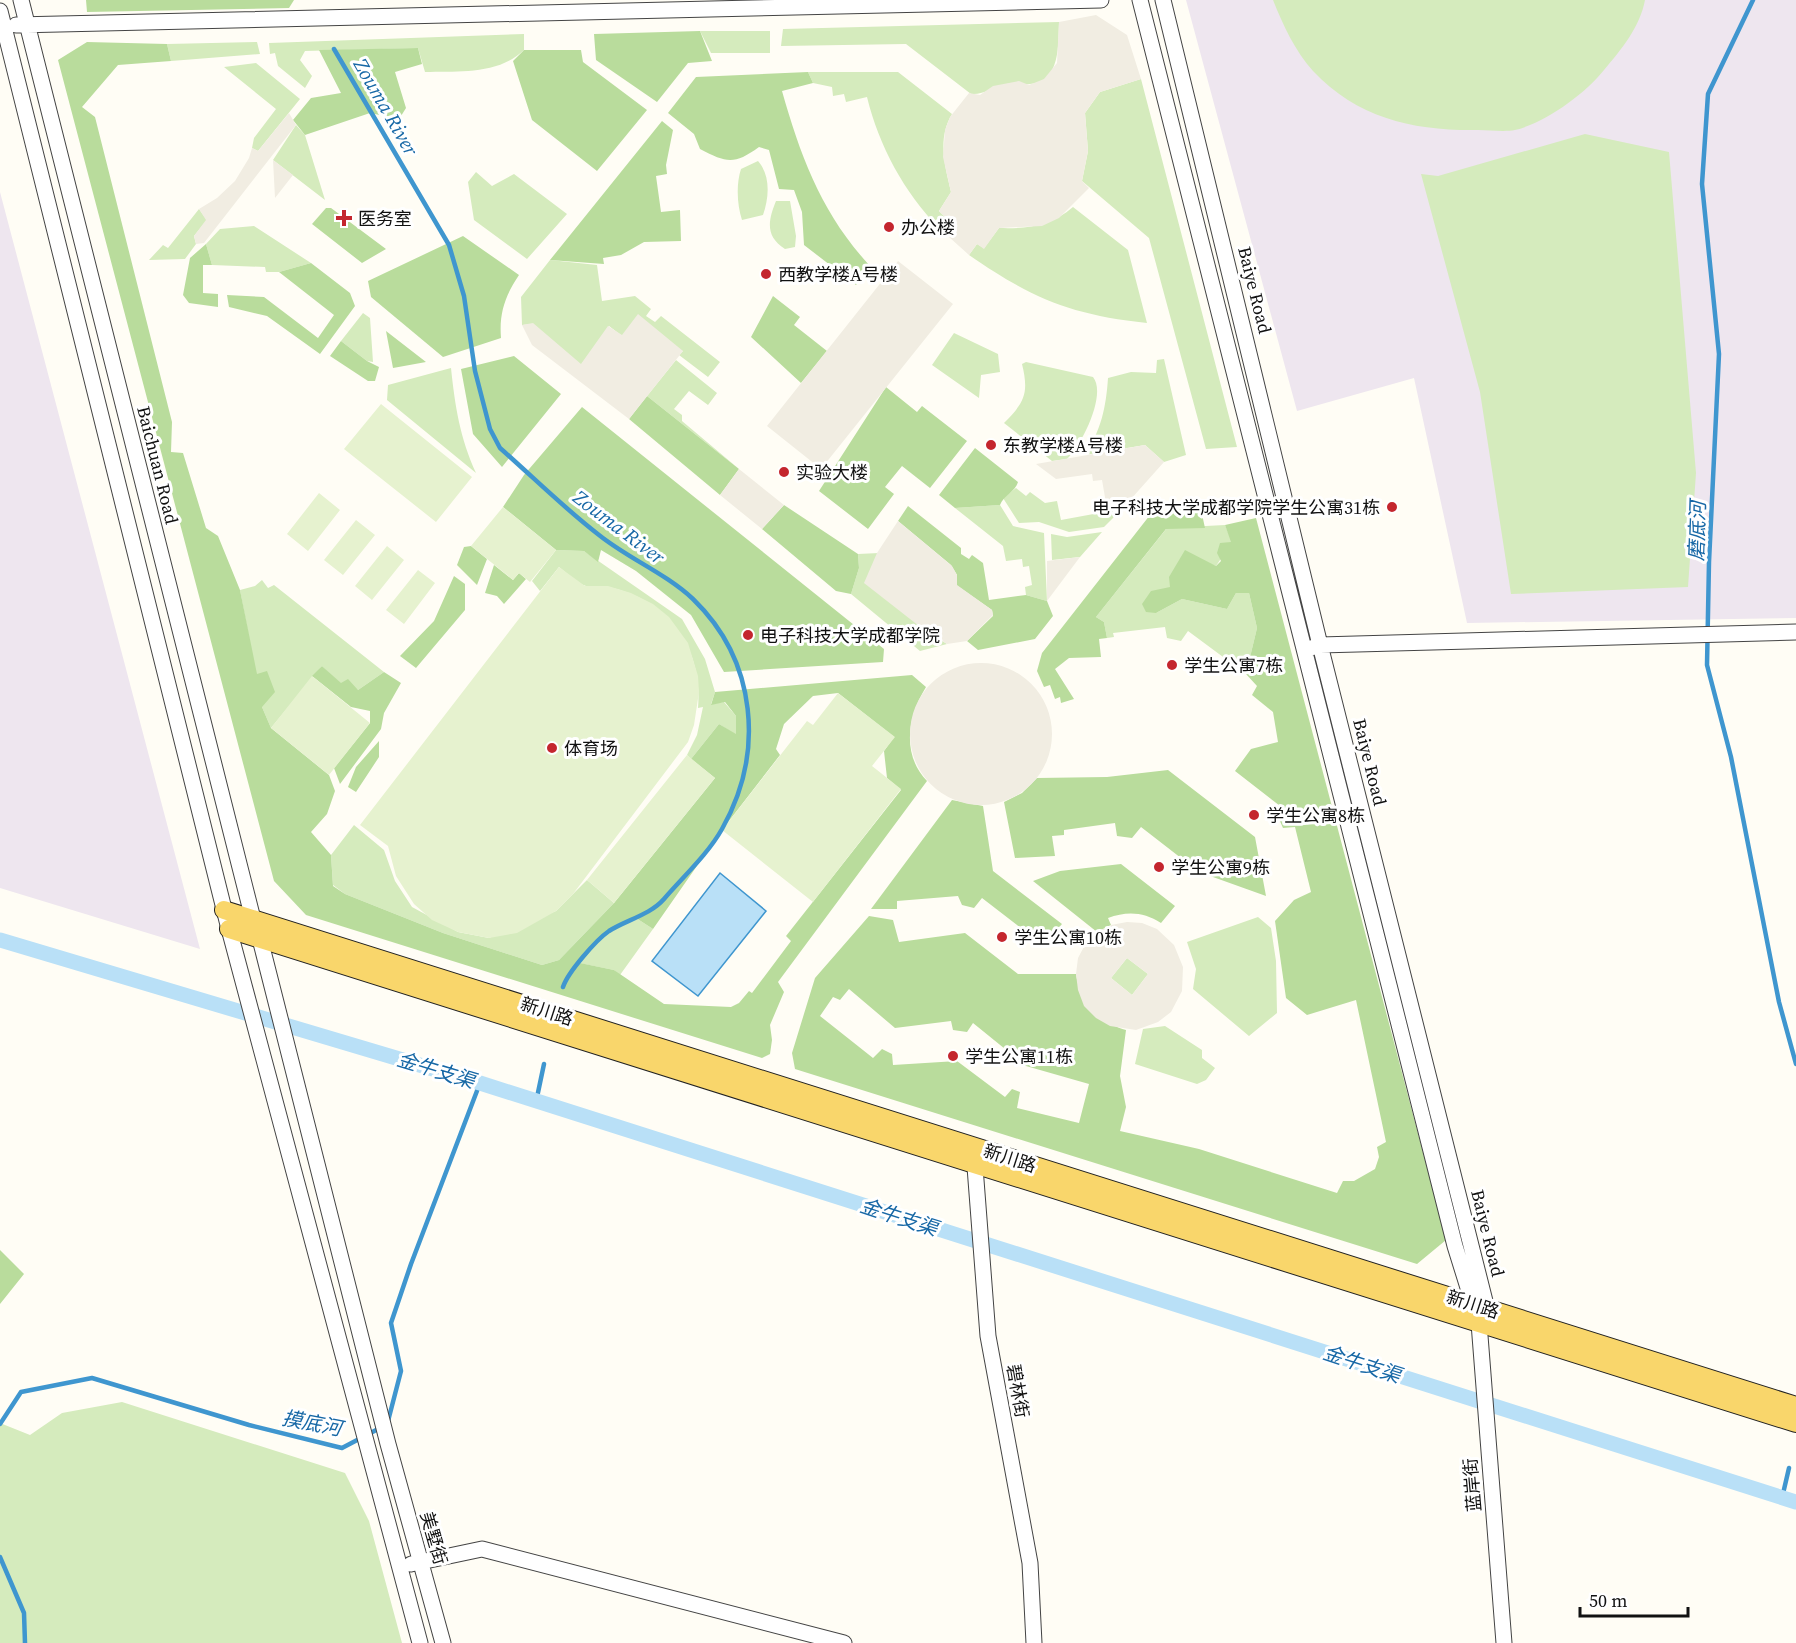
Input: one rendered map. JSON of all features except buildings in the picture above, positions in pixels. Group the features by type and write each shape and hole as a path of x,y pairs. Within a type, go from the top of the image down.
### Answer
{"main road":[{"name":"新川路","path":"224,910 972,1146 1479,1312 1796,1423"},
{"name":"新川路","path":"229,929 976,1165 1796,1406"}],"street":[{"name":"Baichuan Road","path":"21,0 253,919 261,939 288,1055"},
{"path":"2,18 26,25 1101,0"},
{"name":"Baiye Road","path":"1140,0 1452,1234 1479,1312"},
{"name":"Baiye Road","path":"1163,0 1479,1312"},
{"path":"2,18 224,910 420,1643"},
{"path":"1304,649 1320,645 1796,632"},
{"name":"美墅街","path":"288,1055 388,1444 443,1643"},
{"name":"碧林街","path":"972,1146 976,1165 988,1336 1030,1563 1034,1643"},
{"name":"蓝岸街","path":"1479,1312 1480,1361 1504,1643"},
{"path":"399,1566 482,1549 844,1643"}],"shaded area":[{"path":"1186,0 1796,0 1796,618 1467,623 1414,378 1297,411"},
{"path":"1096,15 1127,35 1141,79 1100,92 1085,113 1088,151 1082,181 1089,188 1059,218 1042,226 999,228 984,249 977,244 969,255 939,228 947,219 939,211 951,192 943,157 945,130 950,117 969,93 980,95 993,86 1019,81 1029,85 1044,79 1057,63 1059,22"},
{"path":"289,113 296,125 204,243 196,244 194,236 206,220 199,209 217,198 235,181 249,158 252,148 258,151"},
{"path":"273,160 293,175 275,198"},
{"path":"0,192 200,949 0,888"},
{"path":"898,261 953,304 821,469 767,426"},
{"path":"638,314 683,351 629,419 532,345 522,325 533,323 581,364 608,326 622,335"},
{"path":"1145,445 1164,462 1122,509 1106,503 1102,480 1093,481 1092,474 1056,479 1036,464"},
{"path":"739,469 784,505 762,529 720,495"},
{"path":"898,521 952,566 957,575 957,585 992,610 993,615 967,641 947,644 919,626 864,583 877,553"},
{"path":"1080,557 1047,601 1047,561"},
{"path":"981,663 1008,668 1032,683 1047,707 1052,734 1047,761 1032,785 1008,800 981,805 954,800 930,785 915,761 910,734 915,707 930,683 954,668"},
{"path":"1127,922 1142,923 1157,929 1174,945 1183,967 1182,991 1171,1012 1158,1022 1136,1030 1110,1026 1096,1018 1084,1006 1078,990 1076,974 1078,958 1086,943 1097,932 1111,925","holes":["1127,958 1148,974 1132,995 1111,978"]}],"green space":[{"path":"86,0 294,0 289,8 87,12"},
{"path":"1273,0 1645,0 1639,20 1629,38 1586,89 1539,121 1515,130 1502,131 1455,130 1410,124 1389,119 1349,101 1313,71 1290,37"},
{"path":"1059,22 1058,51 1053,69 1047,77 1040,82 1007,84 976,94 971,94 906,44 781,46 783,29"},
{"path":"700,31 770,31 770,53 711,53"},
{"path":"700,31 712,61 688,63 657,102 596,60 594,34"},
{"path":"524,34 524,50 514,58 490,68 477,70 425,72 418,48 305,51 300,60 312,76 305,88 278,66 275,53 270,54 269,43"},
{"path":"87,42 167,44 171,61 118,65 82,107 95,117 172,422 171,452 183,453 206,528 218,536 240,590 257,674 267,671 275,692 262,707 271,728 329,775 335,791 327,814 311,832 331,855 333,886 345,894 443,933 542,965 559,960 614,903 715,778 691,759 719,724 736,734 736,716 725,702 711,705 715,692 912,675 926,687 915,710 910,735 913,759 927,781 778,982 784,992 770,1025 772,1040 770,1054 762,1058 306,915 274,881 58,60","holes":["838,693 894,737 884,751 887,778 901,790 786,936 791,941 752,993 749,991 739,1003 731,1007 664,1004 614,970 580,963 608,932 636,918 653,929 722,830 780,755 776,749 784,724 813,696"]},
{"path":"257,42 260,54 171,61 167,44"},
{"path":"418,48 422,64 395,72 406,108 401,116 389,117 370,113 305,135 293,120 311,98 341,93 319,50"},
{"path":"524,50 581,50 583,62 647,110 597,171 532,120 513,61"},
{"path":"256,63 300,99 258,151 252,148 254,138 276,109 224,67"},
{"path":"808,72 898,72 952,114 947,123 944,143 951,192 939,211 947,219 939,228 926,214 894,167 878,133 867,97 846,102 844,94 833,96 832,87 813,83"},
{"path":"808,72 813,83 782,91 797,139 815,184 839,226 870,266 856,285 804,245 802,212 794,190 779,189 769,150 759,147 743,157 730,160 717,157 700,149 694,134 668,113 696,77"},
{"path":"1141,79 1237,447 1206,449 1149,238 1082,181 1088,151 1085,113 1100,92"},
{"path":"662,121 673,130 666,165 667,174 656,176 661,212 680,210 681,241 644,242 621,255 603,258 604,264 550,260"},
{"path":"296,125 305,135 325,200 273,160"},
{"path":"1585,134 1669,152 1696,473 1688,587 1511,594 1480,392 1421,174 1438,176"},
{"path":"758,161 767,180 765,208 763,215 742,220 738,194 739,175 741,169"},
{"path":"476,172 492,186 514,174 567,214 527,259 474,220 468,182"},
{"path":"776,201 790,201 796,236 795,247 785,249 771,233 771,215"},
{"path":"1073,207 1128,250 1147,323 1096,315 1053,302 1012,283 969,255 977,244 984,248 999,228 1038,225 1056,218"},
{"path":"326,208 331,208 386,249 362,263 312,224"},
{"path":"199,209 207,220 194,236 196,244 185,259 149,260 163,245 168,248"},
{"path":"254,226 311,263 279,272 266,272 265,267 212,265 206,244 220,229"},
{"path":"463,236 519,275 504,305 501,338 443,357 371,297 368,281"},
{"path":"206,244 212,265 203,265 203,293 218,294 218,307 189,303 183,295 190,258"},
{"path":"550,260 597,265 602,301 635,296 651,309 646,316 655,322 661,316 720,362 708,377 679,355 683,351 622,336 609,326 581,365 533,324 522,325 521,297"},
{"path":"311,263 350,293 355,306 320,354 267,316 229,307 227,295 264,297 318,338 334,315 279,272"},
{"path":"773,296 800,317 794,325 827,351 801,383 751,337"},
{"path":"363,313 370,318 373,362 367,361 341,341"},
{"path":"386,331 426,362 393,368"},
{"path":"954,333 998,354 1000,372 981,375 979,398 932,365"},
{"path":"341,341 367,361 379,367 375,381 368,381 330,356"},
{"path":"514,356 561,394 502,467 473,434 461,369"},
{"path":"1164,359 1186,455 1164,462 1145,445 1085,455 1102,418 1108,378 1131,372 1156,373 1157,360"},
{"path":"676,360 717,393 708,405 689,391 674,409 682,415 682,421 739,469 647,396"},
{"path":"1026,362 1093,377 1097,385 1095,407 1091,419 1079,443 1067,459 1052,461 1004,423 1017,409 1024,396 1025,382 1022,364"},
{"path":"451,368 459,422 476,473 387,400 388,385"},
{"path":"886,387 917,412 922,406 967,441 930,488 902,466 885,487 894,494 868,529 819,491"},
{"path":"647,396 739,469 720,495 629,419"},
{"path":"381,404 472,477 436,522 344,449"},
{"path":"582,407 884,649 883,662 724,672 691,615 636,571 601,550 598,562 584,551 556,550 503,507 524,475"},
{"path":"975,448 1018,482 1000,505 955,508 939,495"},
{"path":"1016,488 1026,496 1030,492 1045,503 1057,501 1061,520 1099,513 1098,505 1106,503 1122,509 1104,527 1069,532 1039,522 1019,523 1003,498"},
{"path":"319,493 340,510 308,551 287,534"},
{"path":"784,505 858,554 859,568 851,594 836,591 762,529"},
{"path":"1000,505 1013,526 1044,533 1047,601 1026,595 1025,587 1032,585 1029,566 1023,567 1022,559 1006,561 1003,546 955,508"},
{"path":"1200,505 1205,528 1166,529 1096,617 1104,622 1107,638 1099,639 1101,657 1069,658 1055,669 1074,699 1061,703 1060,697 1055,699 1050,685 1044,687 1037,671 1042,653 1150,515"},
{"path":"908,506 961,548 961,554 969,559 972,555 983,563 989,600 1026,595 1047,601 1053,616 1035,639 978,650 967,641 993,616 992,610 956,585 957,575 951,565 898,521"},
{"path":"503,507 556,550 530,582 519,573 513,580 471,546"},
{"path":"1256,518 1446,1240 1417,1264 795,1069 792,1053 815,978 869,916 893,920 899,942 965,933 1018,974 1076,974 1082,992 1093,1009 1108,1022 1126,1030 1120,1076 1126,1107 1120,1131 1199,1149 1337,1193 1343,1181 1354,1181 1375,1169 1379,1157 1377,1147 1386,1142 1356,1000 1307,1015 1286,998 1275,921 1294,900 1311,892 1295,827 1283,828 1279,819 1284,809 1235,771 1251,749 1278,742 1273,712 1252,695 1257,686 1246,674 1257,628 1249,593 1236,593 1227,609 1182,599 1156,613 1146,612 1142,604 1151,591 1170,587 1169,577 1185,550 1216,566 1221,561 1217,553 1220,543 1231,542 1225,525","holes":["849,989 895,1028 951,1021 953,1030 967,1032 973,1023 1026,1066 1089,1084 1079,1123 1017,1108 1020,1092 1012,1089 1005,1097 957,1061 893,1065 892,1054 882,1049 873,1058 820,1016 833,997 840,1000"]},
{"path":"356,520 375,535 343,575 324,560"},
{"path":"1225,525 1232,542 1216,566 1210,564 1171,587 1156,613 1182,599 1227,609 1236,593 1249,593 1257,628 1246,674 1188,631 1181,641 1167,638 1165,627 1113,633 1114,637 1107,638 1104,622 1096,617 1167,528"},
{"path":"1102,532 1080,557 1052,560 1051,534 1067,537"},
{"path":"387,546 404,560 372,600 355,586"},
{"path":"471,546 487,559 477,585 457,565 464,547"},
{"path":"556,550 584,551 682,619 705,659 715,692 711,704 724,702 736,716 736,735 719,724 691,759 687,755 697,735 703,707 698,708 698,686 694,665 688,646 678,630 664,615 630,593 609,587 583,585 559,567 540,591 532,581"},
{"path":"879,553 919,626 947,644 920,651 851,594 859,568 858,554"},
{"path":"494,565 513,580 519,573 526,579 504,604 497,596 485,593"},
{"name":"体育场","path":"559,567 585,586 608,586 631,593 653,604 669,617 688,643 698,676 699,692 694,725 688,742 573,894 556,911 517,933 489,938 458,932 432,920 414,904 396,876 388,846 360,825"},
{"path":"418,570 435,583 404,624 386,610"},
{"path":"454,576 465,584 465,610 416,668 400,656 434,621"},
{"path":"262,580 268,588 274,585 384,672 358,690 341,684 322,666 271,728 262,707 240,590 255,586"},
{"path":"322,666 341,683 348,679 358,690 384,672 401,683 384,713 381,729 340,784 334,768 370,723 370,711 351,707 312,676"},
{"path":"312,676 370,723 329,775 271,728"},
{"path":"838,693 895,737 872,766 901,789 813,902 722,830 807,721 813,725"},
{"path":"379,741 379,757 356,792 348,787 356,767"},
{"path":"687,755 715,778 614,903 587,880"},
{"path":"1168,770 1255,837 1266,896 1199,872 1141,827 1132,838 1117,836 1115,823 1064,830 1064,835 1052,836 1055,856 1015,858 1004,802 1022,793 1037,778 1107,777"},
{"path":"952,800 983,806 993,871 1062,924 1043,945 982,898 974,908 962,905 958,896 897,901 897,909 871,909"},
{"path":"354,825 384,850 395,881 412,907 458,932 489,938 556,911 587,880 614,903 559,960 542,965 443,933 345,894 333,885 331,855"},
{"path":"1121,864 1175,906 1161,923 1142,915 1122,914 1108,918 1111,925 1097,932 1033,881 1060,871"},
{"path":"1258,917 1271,928 1276,961 1277,1013 1249,1036 1193,989 1196,969 1187,942"},
{"path":"636,918 653,929 620,975 614,970 579,963 608,932"},
{"path":"1127,958 1148,974 1132,995 1111,978"},
{"path":"1165,1026 1202,1050 1202,1058 1215,1068 1206,1080 1197,1084 1135,1064 1143,1029"},
{"path":"0,1250 24,1274 0,1304"},
{"path":"122,1402 345,1473 369,1521 402,1643 0,1643 0,1423 30,1435 62,1413"}],"water":[{"path":"720,873 766,911 698,996 652,961"}],"waterway":[{"name":"磨底河","path":"1753,0 1708,94 1702,184 1719,354 1709,562 1707,665 1731,757 1779,1002 1796,1064"},
{"name":"Zouma River","path":"334,49 449,245 464,296 475,371 490,429 500,448 599,535 671,581 693,599 714,624 731,650 742,679 748,709 749,739 745,770 736,800 722,829 703,856 658,905 603,935 576,965 563,987"},
{"name":"金牛支渠","path":"0,940 480,1083 1796,1502"},
{"name":"Zouma River","path":"536,1102 544,1064"},
{"name":"摸底河","path":"387,1425 401,1371 391,1323 480,1083"},
{"name":"摸底河","path":"0,1424 21,1392 92,1378 249,1425 342,1448 380,1428"},
{"name":"磨底河","path":"1782,1498 1789,1468"},
{"name":"摸底河","path":"0,1557 24,1613 25,1643"}],"place":[{"name":"医务室","path":"344,218"},
{"name":"办公楼","path":"889,227"},
{"name":"西教学楼A号楼","path":"766,274"},
{"name":"东教学楼A号楼","path":"991,445"},
{"name":"实验大楼","path":"784,472"},
{"name":"电子科技大学成都学院学生公寓31栋","path":"1392,507"},
{"name":"电子科技大学成都学院","path":"748,635"},
{"name":"学生公寓7栋","path":"1172,665"},
{"name":"体育场","path":"552,748"},
{"name":"学生公寓8栋","path":"1254,815"},
{"name":"学生公寓9栋","path":"1159,867"},
{"name":"学生公寓10栋","path":"1002,937"},
{"name":"学生公寓11栋","path":"953,1056"}]}
